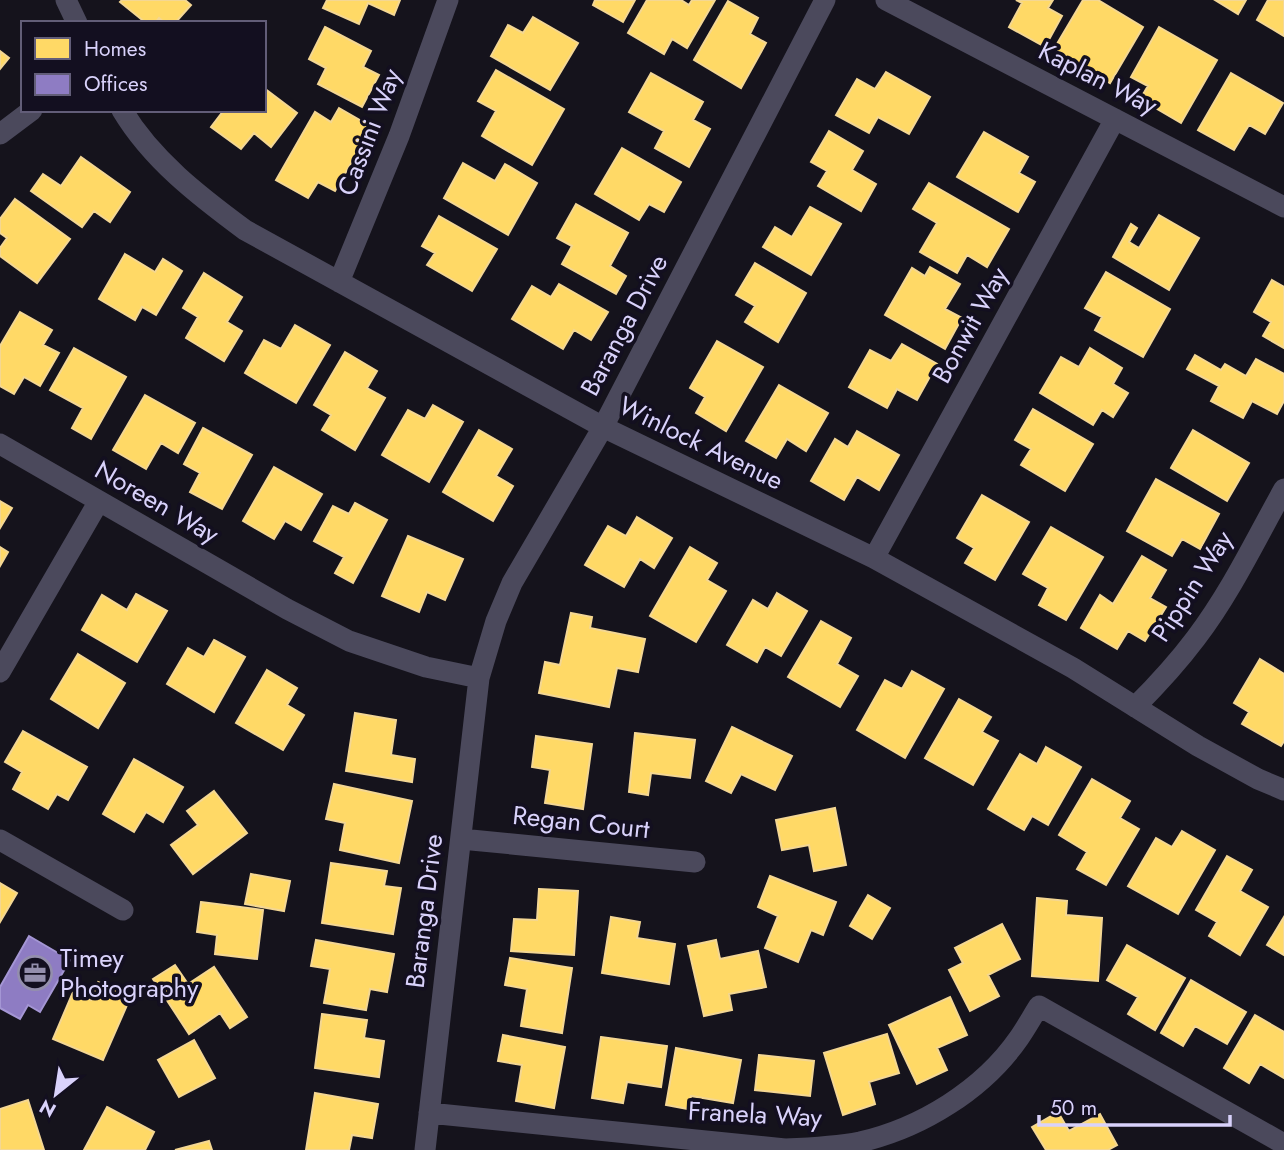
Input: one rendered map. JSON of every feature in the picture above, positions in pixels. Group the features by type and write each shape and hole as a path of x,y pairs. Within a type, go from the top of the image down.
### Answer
{"street":[{"path":"66,0 76,21"},
{"name":"Cassini Way","path":"339,282 400,136 448,0"},
{"name":"Baranga Drive","path":"425,1150 479,678 496,621 512,583 603,427 825,0"},
{"name":"Kaplan Way","path":"886,0 1284,206"},
{"path":"0,134 29,112"},
{"name":"Winlock Avenue","path":"123,112 132,127 165,164 204,199 245,230 603,427 874,558 1073,668 1198,746 1284,790"},
{"name":"Bonwit Way","path":"874,558 1115,119"},
{"name":"Noreen Way","path":"0,444 287,609 349,641 426,667 479,678"},
{"name":"Pippin Way","path":"1135,707 1196,638 1231,586 1284,489"},
{"path":"0,672 99,501"},
{"name":"Regan Court","path":"461,839 695,862"},
{"path":"0,840 122,910"},
{"name":"Franela Way","path":"429,1113 716,1146 823,1148 861,1142 932,1115 964,1094 993,1068 1018,1040 1039,1006 1284,1144"}],"building: Homes":[{"path":"185,0 191,5 177,21 163,21 159,18 157,21 144,21 120,2"},
{"path":"327,0 400,0 394,15 368,3 359,24 323,8"},
{"path":"595,0 635,0 623,22 593,5"},
{"path":"647,0 681,0 689,5 692,0 715,0 687,48 672,39 664,54 628,33"},
{"path":"1016,0 1053,0 1048,8 1062,16 1045,47 1009,27 1022,3"},
{"path":"1083,0 1098,0 1143,27 1110,83 1054,49"},
{"path":"1215,0 1246,0 1238,14"},
{"path":"1268,0 1284,0 1284,36 1257,20"},
{"path":"728,1 758,18 750,34 766,43 741,88 694,60"},
{"path":"533,17 578,43 550,90 491,56 508,25 523,33"},
{"path":"325,27 371,51 363,67 379,75 362,107 318,84 326,68 309,59"},
{"path":"1159,27 1217,60 1181,123 1140,99 1148,86 1131,77"},
{"path":"0,51 9,58 0,69"},
{"path":"496,70 564,109 532,165 482,136 496,111 478,101"},
{"path":"886,72 930,97 909,134 878,117 869,133 836,115 857,79 875,89"},
{"path":"651,73 703,102 693,120 710,129 689,167 655,148 664,131 629,112"},
{"path":"1231,73 1283,103 1265,134 1249,125 1234,150 1198,130"},
{"path":"266,90 297,113 271,147 254,133 241,149 211,127 222,112 266,112"},
{"path":"339,108 372,127 335,191 318,182 308,198 276,180 315,112 331,122"},
{"path":"829,131 863,151 852,170 876,184 861,211 818,186 827,171 811,162"},
{"path":"984,132 1028,157 1019,173 1035,182 1018,212 957,177"},
{"path":"622,148 681,182 664,212 649,204 639,220 595,194"},
{"path":"81,157 130,192 110,222 94,211 82,227 31,191 43,174 61,186"},
{"path":"463,163 495,181 505,164 537,183 508,235 444,198"},
{"path":"929,183 1009,229 987,267 967,255 957,273 920,252 937,223 913,209"},
{"path":"15,199 70,239 37,283 0,256 0,248 7,238 0,233 0,219"},
{"path":"576,204 628,233 610,266 626,276 616,294 562,264 572,246 557,238"},
{"path":"810,207 841,224 811,275 763,247 775,227 792,237"},
{"path":"1159,215 1199,238 1169,290 1113,257 1131,224 1137,228 1129,242 1139,248"},
{"path":"439,216 497,249 472,291 427,265 435,253 422,246"},
{"path":"125,254 155,272 163,259 182,271 156,315 142,307 135,320 99,299"},
{"path":"755,263 806,293 778,342 745,322 755,306 736,295"},
{"path":"930,267 960,284 945,309 962,318 945,349 885,315 912,268 925,276"},
{"path":"1106,272 1170,309 1143,357 1095,330 1102,317 1085,308"},
{"path":"204,273 242,297 227,322 242,331 224,361 186,338 198,317 183,308"},
{"path":"1272,280 1284,287 1284,348 1263,336 1271,322 1254,312"},
{"path":"559,284 608,312 591,340 574,330 563,349 512,319 532,286 551,297"},
{"path":"20,312 52,330 43,345 59,353 40,386 24,377 14,394 0,386 0,346"},
{"path":"295,325 330,345 296,403 245,373 264,340 281,349"},
{"path":"717,341 763,367 726,431 696,413 705,397 690,388"},
{"path":"902,344 937,364 917,400 897,389 887,408 849,387 870,350 891,361"},
{"path":"74,348 126,377 91,439 72,428 83,408 50,390"},
{"path":"1090,348 1122,368 1113,384 1128,393 1113,417 1102,410 1093,425 1040,393 1061,357 1079,367"},
{"path":"345,352 377,371 367,388 385,398 355,450 322,430 331,415 314,405"},
{"path":"1195,355 1221,370 1225,364 1246,376 1256,359 1284,374 1284,401 1277,414 1252,401 1243,418 1211,401 1219,386 1187,369"},
{"path":"779,385 828,413 806,451 787,439 776,458 746,441"},
{"path":"145,395 195,423 178,453 161,443 146,469 113,450"},
{"path":"433,405 463,422 429,482 382,455 408,410 425,419"},
{"path":"1033,409 1093,444 1065,491 1021,465 1031,449 1015,440"},
{"path":"203,428 252,455 222,509 190,492 200,473 184,464"},
{"path":"479,430 512,449 496,476 513,486 493,521 443,492"},
{"path":"1193,430 1249,463 1227,501 1171,468"},
{"path":"857,431 899,455 879,490 857,477 844,500 811,481 835,439 848,447"},
{"path":"274,467 322,494 301,530 285,521 274,539 243,521"},
{"path":"1156,479 1219,514 1200,549 1182,539 1172,556 1127,531"},
{"path":"982,495 1029,522 995,580 965,563 974,548 957,538"},
{"path":"0,501 12,508 0,528"},
{"path":"355,503 387,520 353,583 335,573 344,557 314,541 333,506 349,514"},
{"path":"637,517 672,538 654,568 640,559 624,587 585,565 608,526 626,536"},
{"path":"1051,527 1103,557 1066,620 1039,605 1048,588 1023,574"},
{"path":"408,536 463,559 445,600 427,592 419,612 382,596"},
{"path":"0,547 8,552 0,566"},
{"path":"690,547 717,563 707,580 726,591 696,642 650,616"},
{"path":"1142,556 1166,570 1150,598 1166,607 1145,641 1128,631 1117,649 1081,628 1100,595 1113,604"},
{"path":"777,593 807,611 781,656 765,647 757,662 727,645 753,600 768,609"},
{"path":"136,594 167,611 137,662 82,630 102,595 127,610"},
{"path":"571,613 592,617 590,628 645,639 638,672 617,668 609,707 539,693 545,662 560,665"},
{"path":"821,621 851,638 837,664 858,676 840,707 788,677"},
{"path":"214,640 245,657 214,712 167,684 188,648 204,657"},
{"path":"78,654 125,683 98,728 51,699"},
{"path":"1260,659 1284,674 1284,741 1281,746 1242,724 1249,712 1234,703"},
{"path":"267,670 297,688 287,705 304,715 283,750 236,723"},
{"path":"912,671 944,689 905,758 857,730 885,680 902,689"},
{"path":"959,699 991,717 982,732 998,741 973,785 925,758"},
{"path":"355,713 396,720 391,755 415,759 412,782 346,771"},
{"path":"732,727 792,756 775,790 741,774 731,793 706,781"},
{"path":"23,731 87,767 68,800 57,794 48,809 13,789 22,772 5,762"},
{"path":"635,733 695,740 690,778 651,773 648,795 629,792"},
{"path":"536,736 592,744 583,809 545,803 550,770 532,767"},
{"path":"1046,747 1081,767 1048,825 1032,816 1024,830 988,809 1020,754 1037,764"},
{"path":"134,759 183,787 163,822 146,812 134,832 103,814"},
{"path":"1092,779 1130,801 1120,818 1139,829 1106,885 1077,869 1087,852 1059,835"},
{"path":"334,784 412,801 399,863 340,850 345,823 326,819"},
{"path":"214,791 247,833 193,874 171,845 198,825 187,811"},
{"path":"835,808 846,865 814,871 809,845 782,850 776,820"},
{"path":"1182,831 1215,850 1178,914 1128,886 1156,838 1172,847"},
{"path":"1227,856 1252,870 1240,891 1268,907 1240,955 1209,936 1217,922 1196,910"},
{"path":"331,863 387,871 384,886 401,888 393,934 322,923"},
{"path":"251,874 290,881 284,911 245,904"},
{"path":"770,876 836,902 823,935 811,930 798,962 765,948 778,916 758,907"},
{"path":"0,883 17,893 0,922"},
{"path":"539,889 578,891 574,955 511,951 514,919 537,920"},
{"path":"868,895 890,908 872,939 850,926"},
{"path":"1037,898 1067,901 1066,915 1102,918 1098,981 1032,976"},
{"path":"201,902 263,910 257,959 215,954 217,935 197,932"},
{"path":"611,917 640,922 637,938 675,944 669,984 602,973"},
{"path":"1284,917 1284,955 1267,945"},
{"path":"1002,924 1020,959 988,975 999,996 970,1011 949,970 963,963 955,948"},
{"path":"316,940 394,954 387,992 370,989 366,1010 324,1003 330,969 311,966"},
{"path":"716,940 720,959 758,951 766,987 729,994 732,1010 704,1016 688,946"},
{"path":"1127,945 1185,978 1155,1030 1128,1014 1138,997 1107,980"},
{"path":"510,958 572,968 562,1033 521,1026 527,989 505,985"},
{"path":"175,965 188,984 214,967 247,1017 230,1028 220,1013 189,1034 153,979"},
{"path":"1191,980 1246,1012 1227,1044 1195,1026 1183,1046 1161,1033"},
{"path":"98,982 131,996 103,1060 53,1039 73,992 91,1000"},
{"path":"950,997 967,1035 937,1048 947,1070 917,1084 889,1025"},
{"path":"322,1014 367,1020 364,1038 384,1041 379,1077 315,1068"},
{"path":"1255,1015 1284,1032 1284,1078 1260,1064 1249,1083 1224,1068"},
{"path":"887,1034 899,1073 869,1082 875,1104 843,1115 824,1053"},
{"path":"503,1035 565,1047 554,1108 516,1101 522,1065 498,1061"},
{"path":"601,1037 667,1046 661,1087 627,1082 623,1103 592,1098"},
{"path":"194,1040 215,1078 179,1097 158,1060"},
{"path":"676,1048 741,1060 733,1103 691,1096 688,1109 666,1105"},
{"path":"759,1055 814,1061 810,1096 755,1090"},
{"path":"315,1093 378,1104 372,1138 352,1135 349,1150 306,1150"},
{"path":"28,1100 44,1150 0,1150 0,1109"},
{"path":"107,1107 154,1132 145,1150 84,1150"},
{"path":"1058,1112 1069,1131 1100,1114 1117,1145 1108,1150 1046,1150 1032,1127"},
{"path":"209,1141 212,1150 175,1150"}],"building: Offices":[{"name":"Timey Photography","path":"29,936 70,960 40,1012 28,1005 20,1019 0,1008 0,987"}],"place":[{"name":"Timey Photography","path":"35,973"}]}
